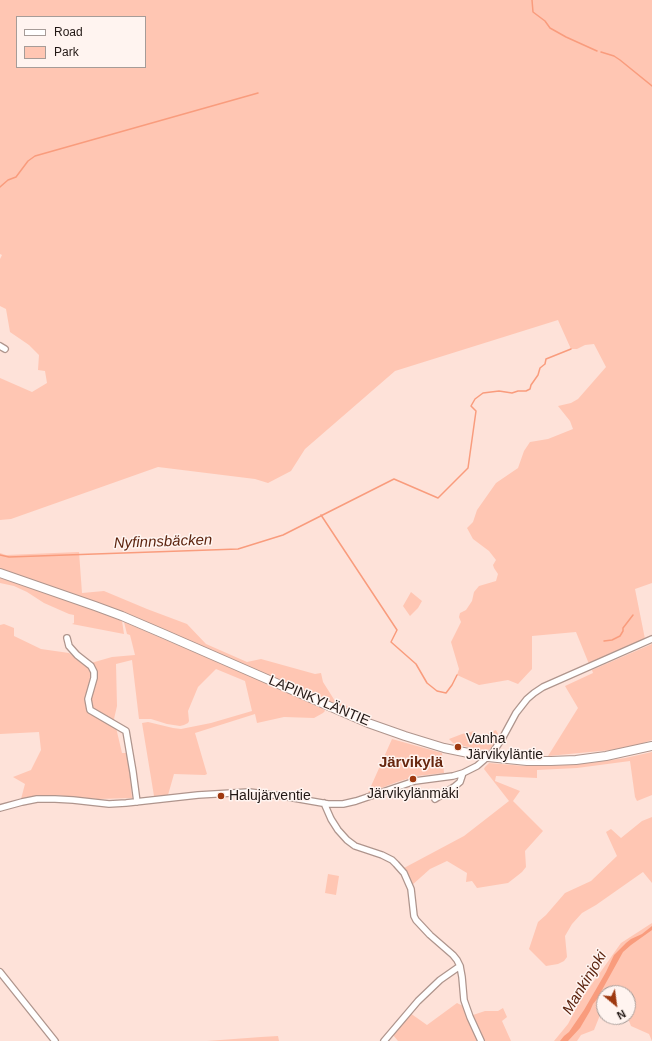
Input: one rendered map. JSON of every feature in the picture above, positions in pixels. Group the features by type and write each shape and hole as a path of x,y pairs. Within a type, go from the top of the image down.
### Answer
{"main road":[{"name":"LAPINKYLÄNTIE","path":"0,573 122,616 331,708 368,723 444,748 488,757 527,761 576,760 606,756 652,746"}],"street":[{"path":"67,638 69,646 77,656 91,666 94,672 94,678 88,700 90,710 126,731 137,802"},
{"path":"0,808 38,799 109,804 198,795 249,792 324,803 343,804 415,781 453,776 477,766 488,757 498,745 516,714 527,699 534,693 652,639"},
{"path":"436,799 460,782 463,773"},
{"path":"324,803 331,819 347,840 355,846 392,860 401,868 411,889 414,916 416,920 430,935 453,955 460,966 464,1000 481,1041"},
{"path":"384,1041 418,1001 440,980 460,966"},
{"path":"0,972 55,1041"}],"green space":[{"path":"0,0 652,0 652,583 635,589 645,639 589,664 576,632 532,636 532,669 518,684 508,680 479,685 457,675 459,669 451,642 461,622 459,617 460,613 466,610 472,601 474,592 479,586 496,581 498,574 493,565 496,560 489,551 473,539 467,528 473,522 477,510 496,483 518,468 524,451 530,442 548,439 573,429 570,421 558,406 571,403 578,399 606,367 594,344 585,345 577,349 571,349 558,320 395,371 305,449 291,471 268,483 255,479 158,467 11,519 0,520 0,378 32,392 47,383 45,371 38,370 39,355 29,345 10,332 6,309 0,306 0,259 2,255 0,254"},
{"path":"79,552 82,593 104,591 187,624 206,644 247,662 261,659 315,674 321,673 323,682 335,701 364,713 361,716 102,604 0,570 0,553 6,555"},
{"path":"0,578 67,600 122,621 124,634 72,624 74,623 74,615 44,603 14,586 0,583"},
{"path":"411,592 422,601 418,608 410,616 403,606"},
{"path":"124,622 322,707 325,711 314,718 284,717 257,723 255,714 195,733 207,774 174,774 168,795 154,796 142,723 148,722 181,729 211,723 252,711 245,681 216,669 198,687 188,711 189,721 188,723 180,726 151,719 139,719 132,660 116,664 117,706 114,719 122,753 128,753 132,798 98,799 53,795 21,799 25,784 13,777 31,770 41,750 39,732 0,734 0,625 4,624 14,628 14,636 41,649 69,653 84,665 112,657 135,655 130,635 127,634"},
{"path":"652,644 652,740 637,745 611,750 548,756 578,708 565,686 593,673 592,670"},
{"path":"496,730 500,738 487,751 453,743 449,739 474,731 478,738"},
{"path":"392,739 442,753 444,773 417,776 368,793"},
{"path":"652,752 652,795 637,801 635,797 630,761 577,768 537,770 537,778 496,776 495,781 520,791 513,801 543,831 525,851 526,867 508,883 477,888 472,881 466,882 467,873 447,861 430,869 411,886 404,868 464,836 509,801 484,769 489,763 524,766 565,765 625,758"},
{"path":"652,817 652,883 643,872 582,913 572,924 565,936 567,957 564,961 558,964 546,966 529,949 538,922 565,893 591,881 617,856 606,832 611,829 621,838 642,821"},
{"path":"328,874 339,876 336,895 325,893"},
{"path":"652,923 652,1041 649,1034 631,1025 636,1025 636,985 596,985 596,1025 594,1030 581,1035 577,1041 554,1041 568,1024 580,1001 621,943"},
{"path":"457,1003 463,1006 477,1041 398,1041 393,1035 410,1013 427,1025"},
{"path":"503,1008 507,1017 502,1021 511,1041 485,1041 473,1015 485,1011 498,1011"},
{"path":"278,1036 279,1041 207,1041 261,1037"}],"shaded area":[{"path":"652,926 652,930 623,952 605,985 598,985 614,955 631,939 642,934"},
{"path":"596,989 596,1000 580,1028 568,1041 560,1041 569,1032"}],"waterway":[{"path":"532,0 533,12 545,21 550,28 597,51"},
{"path":"601,52 614,56 652,86"},
{"path":"0,187 8,180 16,177 28,161 35,156 258,93"},
{"name":"Nyfinnsbäcken","path":"0,555 9,557 238,549 283,535 394,479 438,498 468,468 476,411 471,406 475,399 483,393 499,391 512,393 530,389 538,375 540,368 545,364 546,359 571,349"},
{"name":"Nyfinnsbäcken","path":"321,515 397,630 391,642 416,664 427,683 437,691 446,693 457,675"},
{"path":"604,641 612,640 620,636 623,628 633,615"}],"place":[{"name":"Vanha Järvikyläntie","path":"458,747"},
{"name":"Järvikylänmäki","path":"413,779"},
{"name":"Halujärventie","path":"221,796"}],"district":[{"name":"Järvikylä","path":"411,763"}],"water label":[{"name":"Mankinjoki","path":"585,983"}]}
